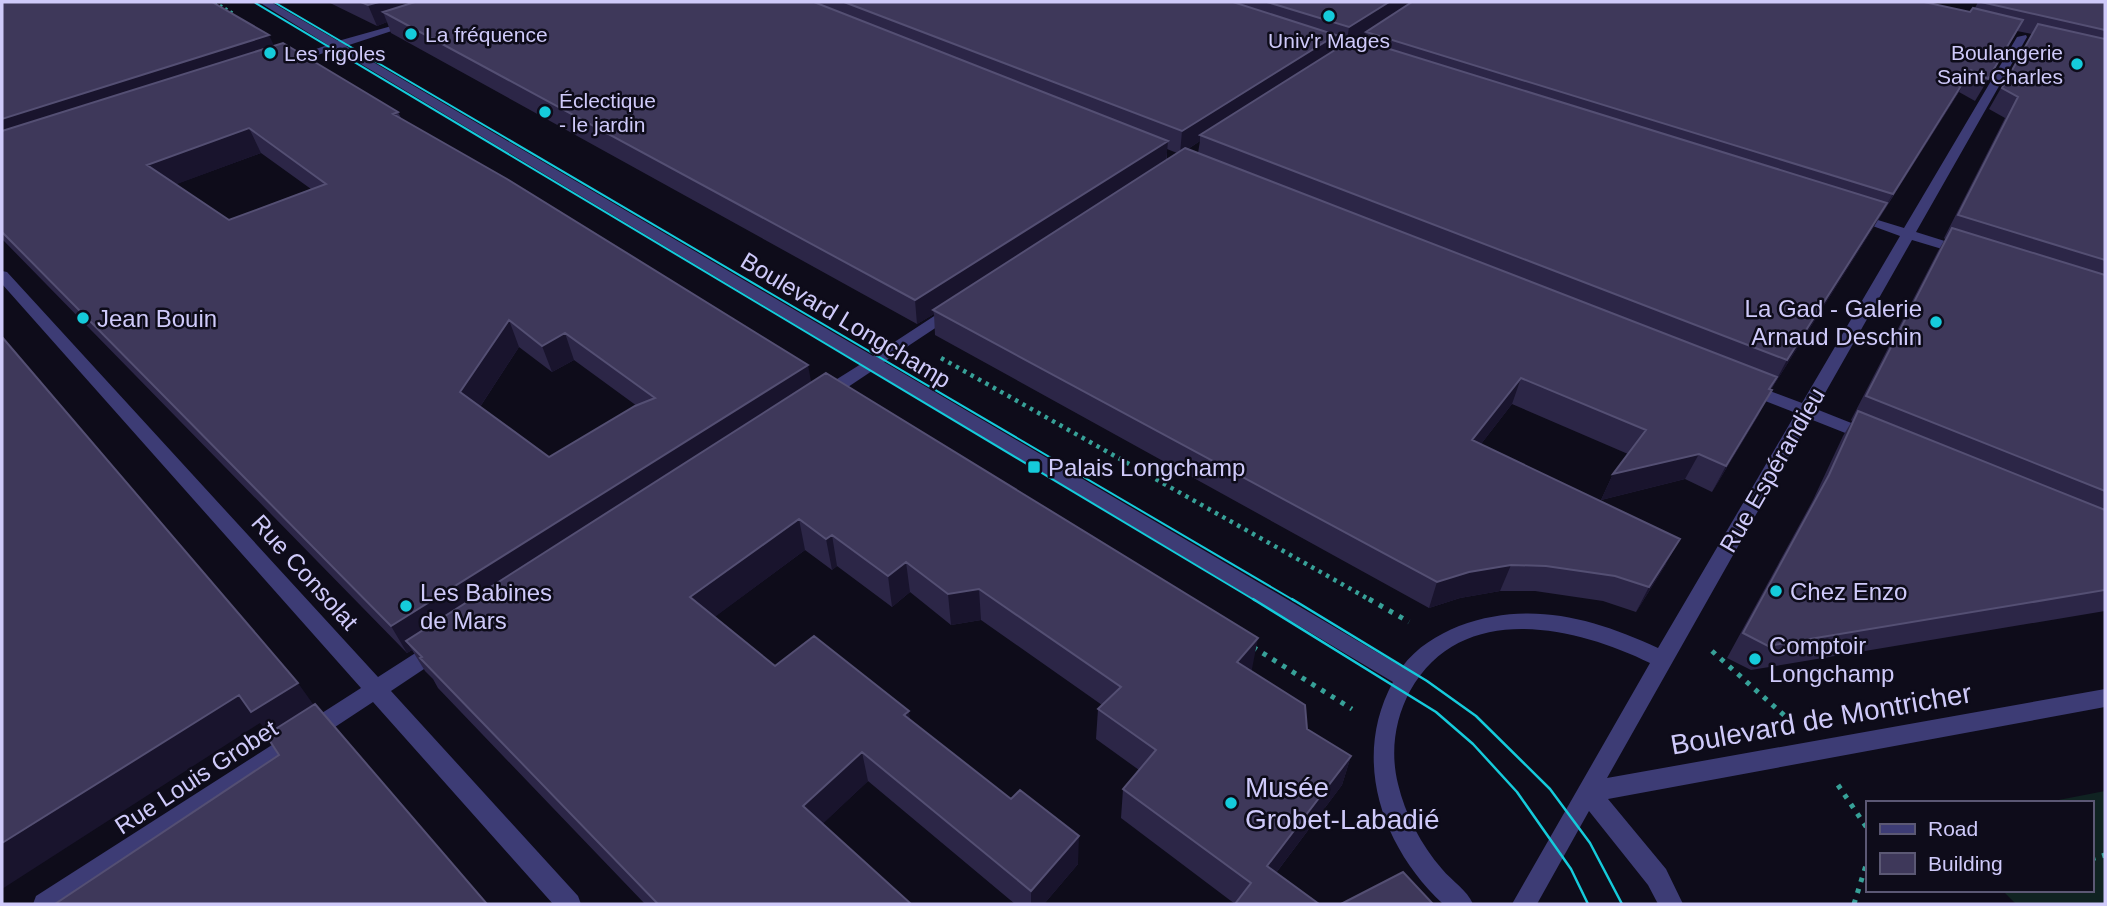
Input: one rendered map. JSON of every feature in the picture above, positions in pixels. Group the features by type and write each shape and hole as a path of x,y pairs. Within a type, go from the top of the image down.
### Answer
{"street":[{"name":"Boulevard Longchamp","path":"264,2 1405,679"},
{"path":"264,69 418,19"},
{"name":"Rue Espérandieu","path":"1524,904 2022,37"},
{"path":"1836,211 1970,254"},
{"name":"Rue Consolat","path":"2,275 569,904"},
{"path":"812,403 966,302"},
{"path":"1728,380 1881,442"},
{"path":"1461,904 1426,869 1406,836 1391,803 1383,768 1381,739 1389,713 1405,679 1426,654 1453,637 1517,621 1560,622 1594,630 1620,639 1662,660"},
{"name":"Rue Louis Grobet","path":"45,904 452,640"},
{"name":"Boulevard de Montricher","path":"1588,792 2105,698"},
{"path":"1588,792 1657,877 1671,904"}],"path":[{"path":"937,355 1415,625"},
{"path":"1244,642 1357,712"},
{"path":"1714,652 1780,709"},
{"path":"1839,787 1866,827"},
{"path":"1854,904 1866,865"}],"green space":[{"path":"2105,791 2105,904 2016,904 2004,892 2093,892 2093,801 2053,801"}],"building":[{"path":"2,2 212,2 269,35 2,119"},
{"path":"415,2 814,2 1168,141 915,300 383,12"},
{"path":"844,2 1233,2 1336,35 1182,131"},
{"name":"Univ'r Mages","path":"1267,2 1389,2 1349,27"},
{"path":"1412,2 1924,2 1970,12 1973,8 2023,20 1988,79 1971,70 1893,194 1366,32"},
{"path":"1981,2 2105,2 2105,30"},
{"path":"2038,24 2105,39 2105,260 1958,215 2018,97 2002,88"},
{"path":"1354,38 1887,203 1787,360 1200,135"},
{"path":"283,43 398,112 393,114 507,179 808,365 391,626 2,232 2,131","holes":["249,128 326,184 229,220 147,165","509,320 542,346 565,333 655,398 635,406 549,457 460,392"]},
{"path":"1185,148 1777,377 1769,389 1772,390 1726,466 1699,454 1613,474 1646,430 1521,378 1472,440 1680,539 1649,587 1615,576 1546,566 1511,565 1469,572 1437,582 933,310"},
{"path":"1952,228 2105,275 2105,491 1866,396"},
{"path":"2,337 298,683 251,712 239,695 2,843"},
{"path":"826,373 1258,638 1237,662 1305,705 1307,729 1351,756 1267,866 1319,904 1235,904 1251,883 1123,789 1156,750 1098,709 1121,687 979,589 948,594 906,562 888,576 832,535 826,539 799,519 690,597 775,666 814,636 909,711 904,715 1011,799 1020,790 1079,836 1031,891 862,752 803,806 909,904 658,904 406,641"},
{"path":"1858,411 2105,510 2105,590 1768,646 1743,633 1829,475"},
{"path":"315,704 487,904 55,904 279,755 266,735"},
{"path":"1403,872 1433,904 1341,904"}],"tram line":[{"path":"254,2 1256,601"},
{"path":"274,2 1295,601"},
{"path":"1253,599 1436,712 1473,744 1517,792 1571,869 1588,904"},
{"path":"1292,599 1427,681 1476,716 1550,789 1590,843 1622,904"}],"place":[{"name":"Univ'r Mages","path":"1329,16"},
{"name":"La fréquence","path":"411,34"},
{"name":"Les rigoles","path":"270,53"},
{"name":"Boulangerie Saint Charles","path":"2077,64"},
{"name":"Éclectique - le jardin","path":"545,112"},
{"name":"Jean Bouin","path":"83,318"},
{"name":"La Gad - Galerie Arnaud Deschin","path":"1936,322"},
{"name":"Palais Longchamp","path":"1034,467"},
{"name":"Chez Enzo","path":"1776,591"},
{"name":"Les Babines de Mars","path":"406,606"},
{"name":"Comptoir Longchamp","path":"1755,659"},
{"name":"Musée Grobet-Labadié","path":"1231,803"}]}
